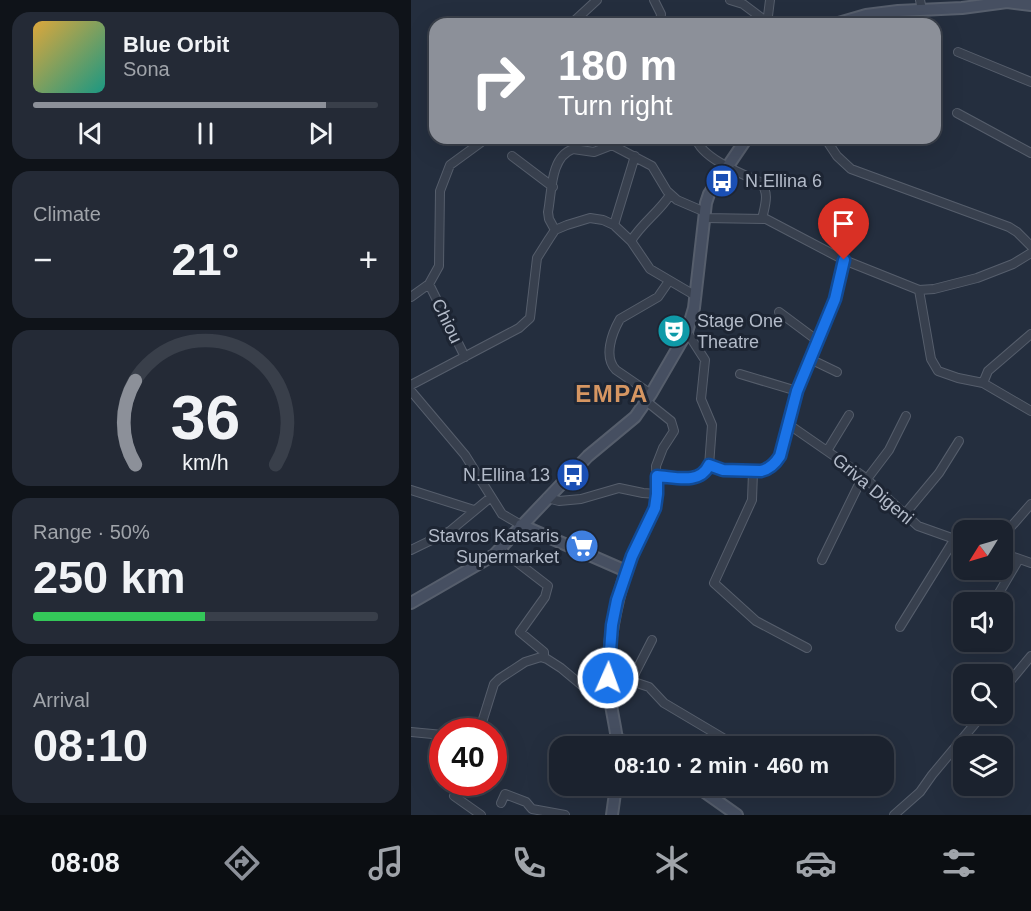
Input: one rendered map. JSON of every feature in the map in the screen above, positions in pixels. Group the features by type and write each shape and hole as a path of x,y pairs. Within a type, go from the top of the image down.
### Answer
{"street":[{"path":"654,0 661,18"},
{"path":"730,0 743,4 761,18"},
{"path":"768,18 770,0"},
{"path":"577,18 594,1"},
{"path":"861,18 921,5 1007,2 1031,4"},
{"path":"958,52 1031,82"},
{"path":"957,113 1030,151"},
{"path":"411,297 429,284 439,266 440,192 450,165 479,144"},
{"path":"555,230 548,216 557,163 569,150 594,152 608,144"},
{"path":"617,144 652,166 670,195 705,215 762,219 772,222 844,260 918,290 934,289 977,278 1013,264 1031,252"},
{"path":"699,144 727,166 764,186 767,199 762,219"},
{"path":"411,603 486,561 500,549 588,456 632,420 649,398 687,332 696,296 709,194 743,144"},
{"path":"829,144 837,156 851,169 1009,227 1031,246"},
{"path":"512,156 553,187"},
{"path":"614,225 635,156"},
{"path":"631,241 643,223 660,208 670,195"},
{"path":"411,385 519,328 529,318 537,258 555,230 567,225 590,218 614,225 631,241 649,268 696,296"},
{"path":"709,465 723,470 753,472 766,470 776,461 797,391 835,299 844,260"},
{"path":"617,736 608,678 612,625 626,571 655,508 659,456 674,426 649,398 612,366 609,356 620,319 658,297 669,281"},
{"name":"Chiou","path":"429,284 465,357"},
{"path":"918,290 930,359 938,371 947,376 983,383 1031,411"},
{"path":"779,312 818,341"},
{"path":"657,476 696,478 703,475 709,465 712,425 701,399 705,360 687,332"},
{"path":"983,383 988,371 1031,334"},
{"path":"810,359 837,372"},
{"path":"740,374 797,391"},
{"path":"411,391 465,455 502,514 521,525 626,571"},
{"path":"827,451 849,415"},
{"path":"822,560 865,478 889,450 906,417"},
{"name":"Griva Digeni","path":"788,424 865,478 918,526 953,539"},
{"path":"904,515 939,473 959,441"},
{"path":"753,472 752,500 714,583 756,621 807,648"},
{"path":"547,498 559,501 581,498 619,488 657,494"},
{"path":"411,490 474,510"},
{"path":"411,550 450,531 492,497"},
{"path":"1013,524 1031,504"},
{"path":"500,549 548,586 545,597 520,632 544,652 544,658"},
{"path":"900,627 953,550"},
{"path":"1013,557 1031,563"},
{"path":"1000,592 1019,559"},
{"path":"631,681 652,640"},
{"path":"1013,678 1031,656"},
{"path":"483,718 494,684 534,658 544,658 561,668 585,688 610,695"},
{"path":"608,678 631,681 649,687 664,703 720,736"},
{"path":"894,815 920,792 975,724"},
{"path":"411,732 429,734"},
{"path":"501,803 505,794 526,802 532,809 565,815"},
{"path":"454,796 481,815"},
{"path":"612,815 615,796"},
{"path":"710,796 737,815"}],"place":[{"name":"N.Ellina 6","path":"722,181"},
{"name":"Stage One Theatre","path":"674,331"},
{"name":"N.Ellina 13","path":"573,475"},
{"name":"Stavros Katsaris Supermarket","path":"582,546"}],"district":[{"name":"EMPA","path":"612,393"}],"route":[{"path":"608,678 612,625 617,600 632,556 655,508 657,476 696,478 703,475 709,465 723,470 753,472 771,467 780,456 797,391 835,299 844,260"}]}
